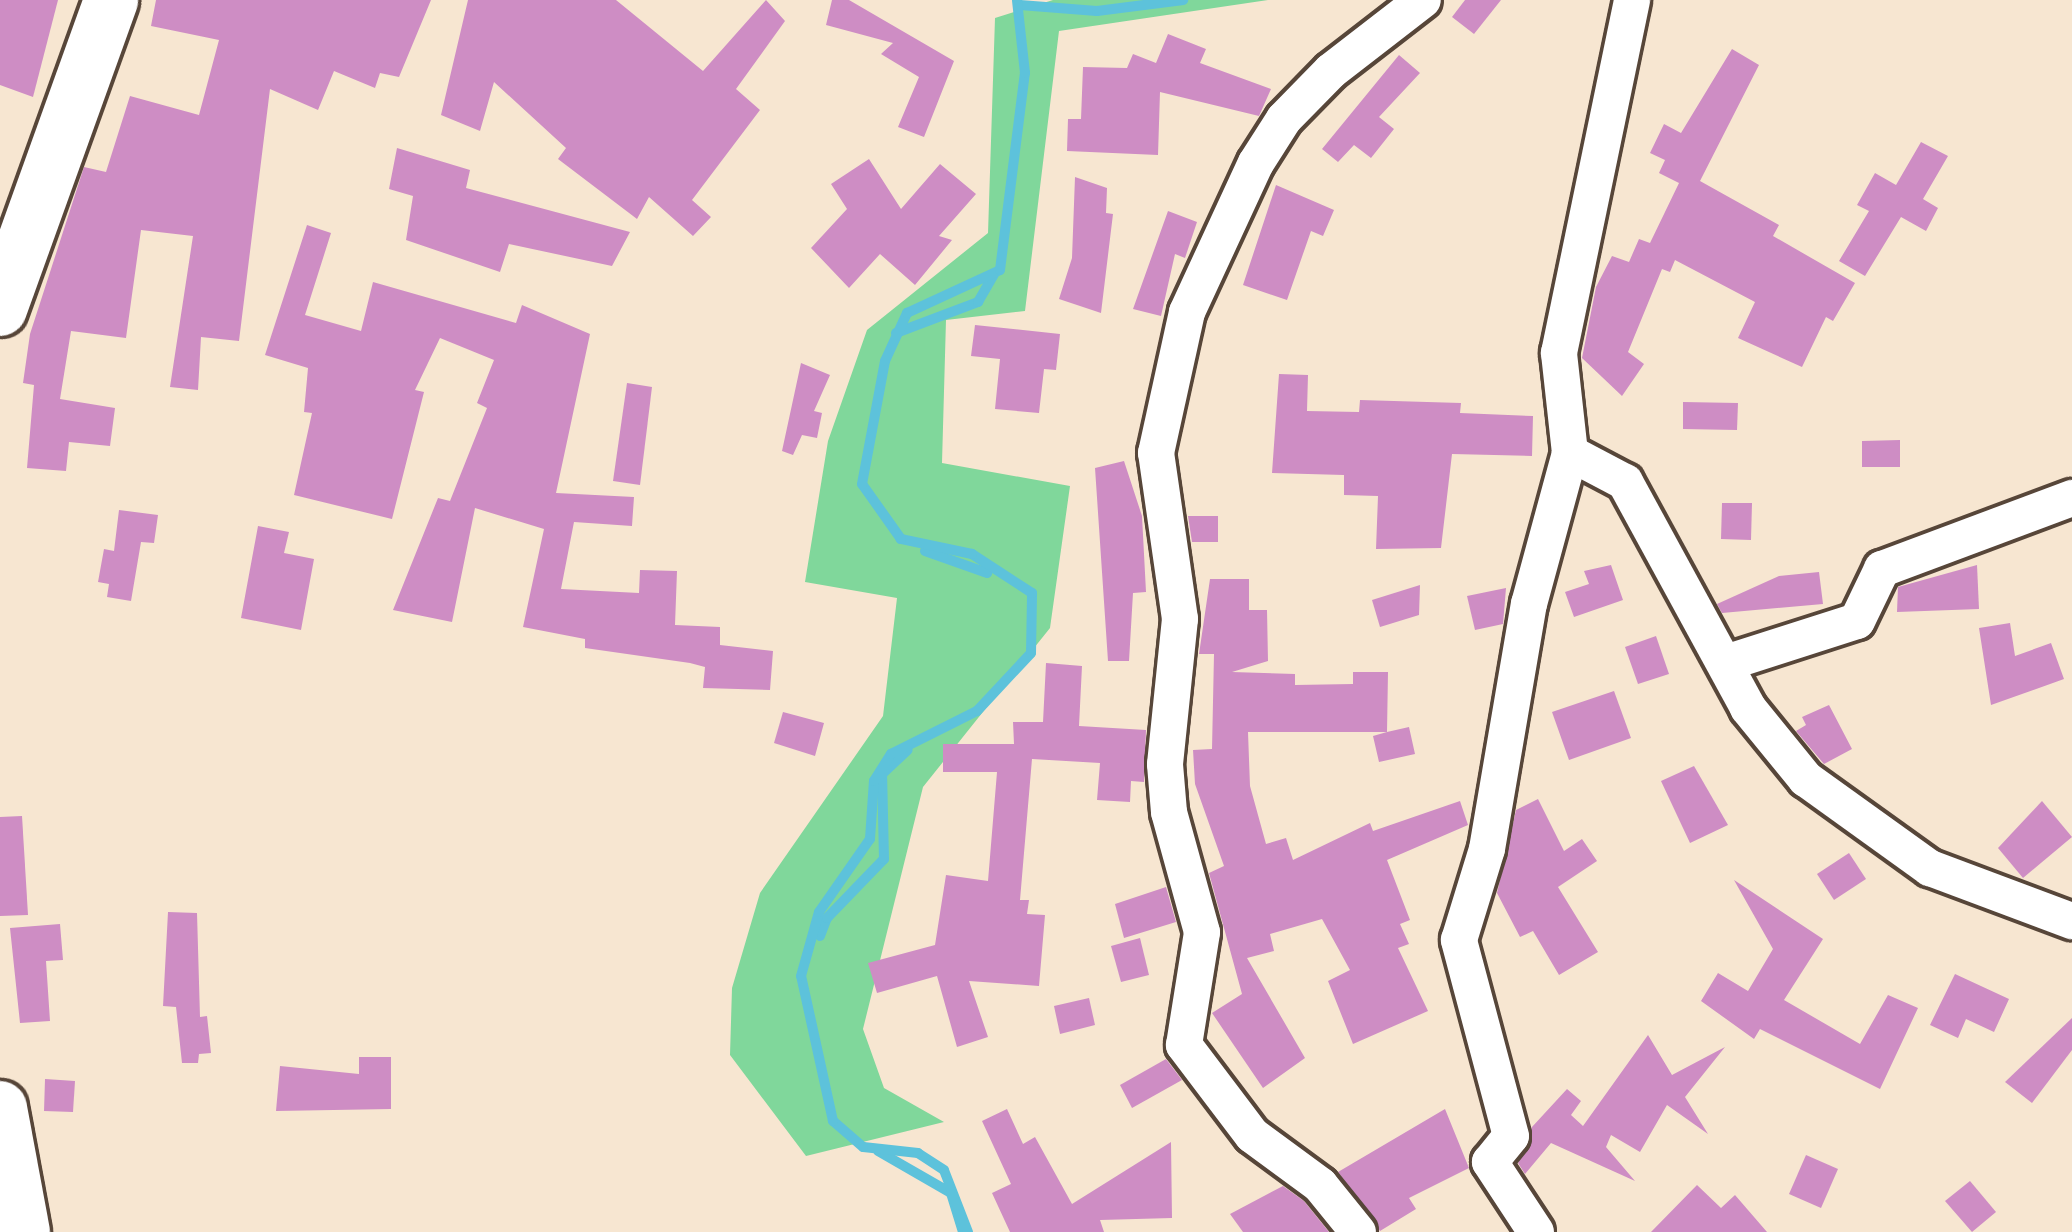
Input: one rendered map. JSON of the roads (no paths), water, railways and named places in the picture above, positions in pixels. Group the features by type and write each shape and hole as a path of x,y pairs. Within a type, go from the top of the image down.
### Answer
{"street":[{"path":"0,309 111,0"},
{"path":"1358,1232 1320,1185 1252,1135 1184,1045 1202,932 1169,812 1165,764 1180,619 1156,453 1187,312 1256,163 1284,119 1331,71 1423,0"},
{"path":"1536,1232 1490,1162 1511,1136 1459,940 1487,849 1529,604 1570,452 1558,352 1632,0"},
{"path":"1570,452 1624,482 1729,662 1748,708 1806,779 1930,868 2072,921"},
{"path":"1729,662 1857,621 1882,569 2072,498"},
{"path":"0,1108 23,1232"}],"waterway":[{"path":"968,1232 944,1170 918,1153 863,1147 833,1121 801,976 819,912 870,839 874,781 891,754 977,711 1031,653 1032,593 972,554 901,539 862,484 885,361 907,313 1000,270 1025,73 1017,0"},
{"path":"1020,5 1097,11 1183,0"},
{"path":"896,333 978,302 994,274"},
{"path":"925,551 987,573"},
{"path":"820,936 827,918 884,859 882,774 908,750"},
{"path":"878,1151 951,1193 963,1232"}]}
